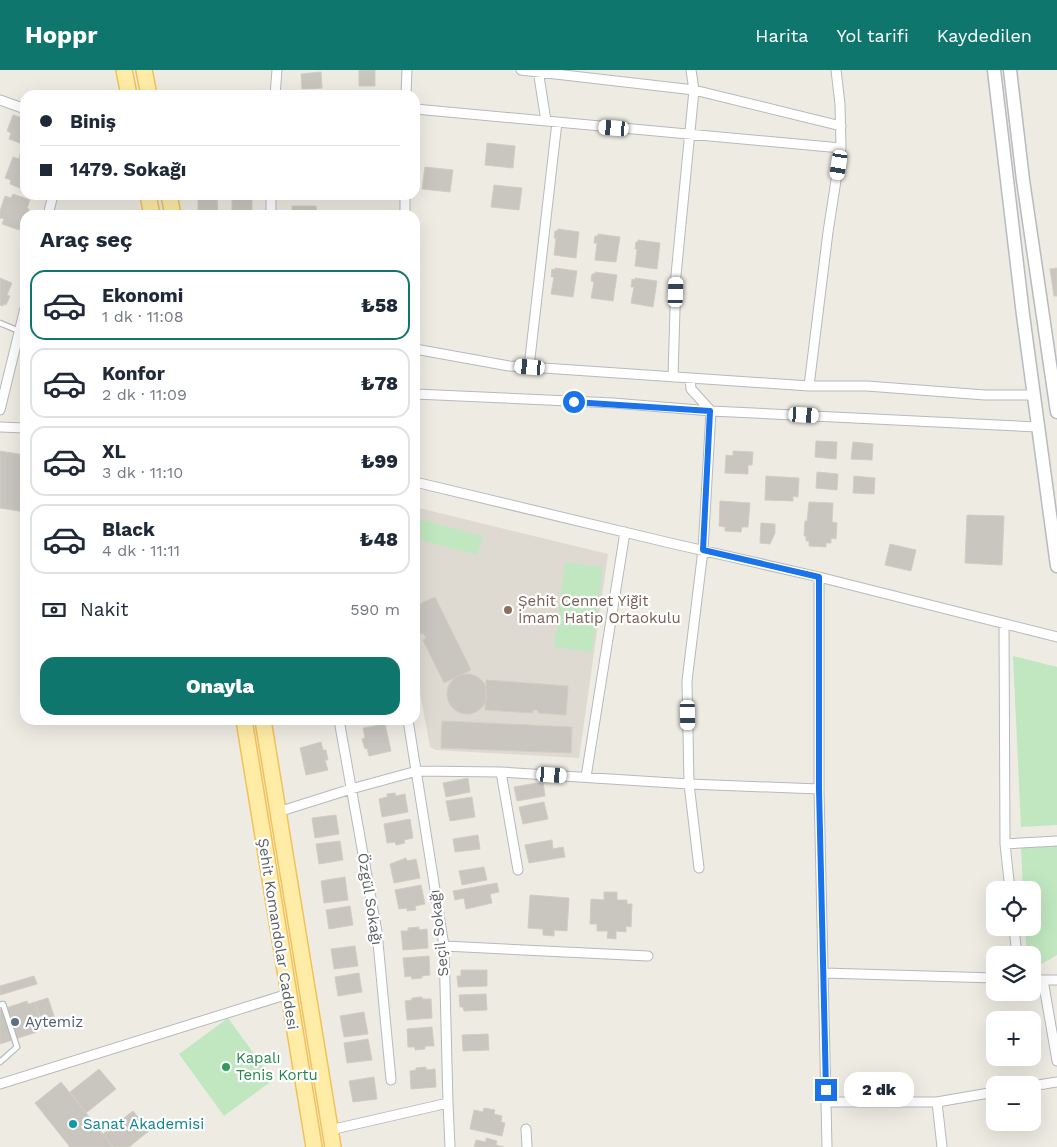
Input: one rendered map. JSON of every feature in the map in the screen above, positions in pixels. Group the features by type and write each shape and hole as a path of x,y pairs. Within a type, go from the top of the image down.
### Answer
{"main road":[{"path":"124,70 128,90"},
{"path":"144,70 148,90"},
{"name":"Şehit Komandolar Caddesi","path":"245,725 314,1147"},
{"name":"Şehit Komandolar Caddesi","path":"264,725 333,1147"}],"street":[{"path":"275,90 277,70"},
{"path":"404,90 406,70"},
{"path":"521,70 694,90 841,126"},
{"path":"673,377 676,275 694,90 691,70"},
{"path":"809,386 828,232 841,148 840,104 836,70"},
{"path":"994,70 1022,315 1057,566"},
{"path":"1010,70 1023,180 1057,411"},
{"path":"538,71 546,121"},
{"path":"0,100 20,107"},
{"path":"420,109 841,148"},
{"path":"530,367 557,122"},
{"path":"0,410 20,327"},
{"path":"420,350 509,366 809,386 867,386 985,395 1034,395"},
{"path":"690,378 691,389 710,411 703,550 687,681 689,784 699,868"},
{"path":"420,394 1038,427"},
{"path":"0,427 20,428"},
{"path":"420,483 819,577 1057,637"},
{"path":"586,777 625,532"},
{"path":"819,577 819,789 827,1147"},
{"path":"1004,624 1005,844 1009,881"},
{"name":"Özgül Sokağı","path":"340,725 376,932 391,1080"},
{"name":"Seçil Sokağı","path":"409,725 444,946 450,1147"},
{"path":"278,812 417,771 501,772 689,784 819,789"},
{"path":"501,772 518,870"},
{"path":"1005,844 1057,841"},
{"path":"444,946 648,956"},
{"path":"824,973 986,978"},
{"path":"1057,980 1043,980 1057,1057"},
{"path":"0,1084 288,994"},
{"path":"1041,1085 1057,1082"},
{"path":"827,1102 937,1102 986,1094"},
{"path":"937,1102 942,1147"},
{"path":"330,1130 448,1103"},
{"path":"526,1129 527,1147"}],"lane":[{"path":"0,323 19,331"},
{"path":"0,1005 3,1004 17,1047 0,1062"}],"shaded area":[{"name":"Şehit Cennet Yiğit İmam Hatip Ortaokulu","path":"420,508 608,554 579,758 436,750 430,747 420,693"}],"green space":[{"path":"420,519 483,536 477,555 420,539"},
{"path":"565,562 603,567 592,652 554,647"},
{"path":"1013,656 1057,667 1057,825 1021,827"},
{"path":"1057,844 1057,955 1041,964 1041,946 1026,946 1026,936 1041,936 1041,881 1023,881 1021,846"},
{"name":"Kapalı Tenis Kortu","path":"228,1018 273,1080 224,1116 179,1054"}],"building":[{"path":"359,70 375,70 375,86 359,86"},
{"path":"321,72 322,88 302,89 301,74"},
{"path":"13,115 20,117 20,143 9,139 11,133 7,131"},
{"path":"487,143 515,146 513,168 485,165"},
{"path":"20,154 20,188 10,184 11,180 5,178 13,157 19,159"},
{"path":"425,167 453,170 450,192 422,189"},
{"path":"494,185 522,188 519,210 491,207"},
{"path":"13,194 20,196 20,200 30,200 27,208 29,210 20,210 19,230 2,224 4,219 0,218 0,211 5,196 11,198"},
{"path":"198,200 217,200 218,210 198,210"},
{"path":"232,200 252,200 252,210 232,210"},
{"path":"292,206 316,206 316,210 292,210"},
{"path":"558,229 579,232 576,258 554,255 555,231"},
{"path":"598,234 620,237 616,262 595,260 597,243 594,243 595,236 598,236"},
{"path":"638,240 660,243 657,269 635,266 637,249 635,249"},
{"path":"555,268 577,271 573,297 551,294 554,277 551,277 552,269 555,270"},
{"path":"1057,268 1057,296 1054,296 1050,269"},
{"path":"595,272 617,275 613,301 591,298 594,282 591,281 592,274 595,274"},
{"path":"0,278 12,283 7,295 10,296 6,305 4,304 3,306 0,305"},
{"path":"635,278 657,281 653,307 631,303 634,287 631,287 632,279 635,280"},
{"path":"816,441 837,442 836,459 815,457"},
{"path":"853,442 873,444 872,460 851,459"},
{"path":"0,451 20,454 20,511 0,508"},
{"path":"733,451 753,452 752,465 748,465 748,474 725,473 726,455 733,456"},
{"path":"817,472 838,474 837,490 816,488"},
{"path":"766,476 799,478 798,497 793,496 793,501 765,500"},
{"path":"854,476 875,478 874,494 853,493"},
{"path":"720,501 750,503 748,527 742,527 741,532 725,531 725,527 719,526"},
{"path":"809,502 833,503 832,522 837,523 836,539 831,538 831,543 826,543 826,547 809,546 809,541 806,541 806,536 804,536"},
{"path":"967,515 1004,516 1002,565 965,563"},
{"path":"761,523 775,524 775,533 770,544 760,543"},
{"path":"890,544 916,550 911,571 885,565"},
{"path":"435,597 471,670 444,683 423,640 426,638 420,632 420,604"},
{"path":"467,674 481,680 487,694 481,708 467,714 453,708 447,694 453,680"},
{"path":"486,680 568,686 566,715 538,713 538,710 533,710 533,713 485,710"},
{"path":"442,721 572,727 571,753 441,748"},
{"path":"385,725 391,751 369,756 362,739 365,738 363,728"},
{"path":"321,742 323,750 326,750 328,760 325,760 328,770 306,775 300,748"},
{"path":"468,778 470,792 446,797 443,783"},
{"path":"543,782 545,796 517,801 514,787"},
{"path":"395,793 396,796 405,794 408,812 382,817 379,799 387,797 387,794"},
{"path":"472,797 475,817 450,821 446,801"},
{"path":"544,802 548,819 523,824 519,807"},
{"path":"336,815 339,834 315,838 312,818"},
{"path":"410,819 413,838 404,840 405,843 396,845 395,842 387,843 384,824"},
{"path":"478,835 480,849 455,852 453,839"},
{"path":"552,840 553,849 563,847 565,857 529,863 525,845"},
{"path":"340,841 343,860 319,864 316,844"},
{"path":"406,858 407,861 416,859 420,878 394,883 390,864"},
{"path":"484,867 487,880 462,885 459,871"},
{"path":"345,877 348,900 324,903 321,881"},
{"path":"497,883 499,892 490,894 492,903 466,909 464,898 455,900 453,891"},
{"path":"421,885 425,904 415,906 416,910 407,911 407,908 399,909 395,890"},
{"path":"604,892 617,892 617,900 627,900 627,904 632,904 631,927 626,926 626,932 616,931 616,939 607,938 608,931 597,931 597,924 590,924 591,899 604,900"},
{"path":"530,895 569,898 567,931 554,930 554,936 543,935 543,929 528,928"},
{"path":"350,906 353,925 329,929 326,910"},
{"path":"419,927 419,930 427,929 428,948 403,950 401,931 408,931 408,928"},
{"path":"355,946 358,966 334,969 331,949"},
{"path":"429,956 430,975 412,979 411,976 405,977 403,958"},
{"path":"461,970 487,970 487,986 458,987 457,976 461,976"},
{"path":"359,973 362,992 338,996 335,977"},
{"path":"34,976 37,984 0,995 0,986"},
{"path":"486,994 487,1010 464,1011 463,1007 460,1007 459,995"},
{"path":"422,997 422,999 431,999 432,1018 407,1020 405,1001"},
{"path":"48,998 56,1022 43,1026 35,1002"},
{"path":"27,1001 28,1004 35,1002 42,1024 35,1026 37,1032 0,1044 0,1010"},
{"path":"364,1012 368,1034 344,1037 340,1016"},
{"path":"432,1027 434,1046 425,1046 425,1049 415,1050 415,1047 408,1047 407,1029"},
{"path":"488,1034 489,1050 463,1051 462,1035"},
{"path":"368,1039 372,1060 347,1063 344,1043"},
{"path":"426,1067 426,1070 435,1069 436,1087 411,1089 410,1071"},
{"path":"99,1069 116,1089 86,1113 70,1092"},
{"path":"374,1077 377,1099 353,1102 349,1081"},
{"name":"Sanat Akademisi","path":"61,1082 113,1147 70,1147 35,1103"},
{"path":"484,1108 495,1110 494,1114 502,1116 501,1122 505,1123 502,1136 470,1129 474,1110 483,1112"},
{"path":"133,1111 149,1131 129,1147 113,1147 103,1134"},
{"path":"486,1138 497,1141 496,1145 504,1147 474,1147 476,1140 486,1142"}],"place":[{"name":"Şehit Cennet Yiğit İmam Hatip Ortaokulu","path":"508,610"},
{"name":"Aytemiz","path":"15,1022"},
{"name":"Kapalı Tenis Kortu","path":"226,1067"},
{"name":"Sanat Akademisi","path":"73,1124"}],"route":[{"path":"574,402 613,403 710,411 703,550 819,577 819,789 826,1090"}]}
